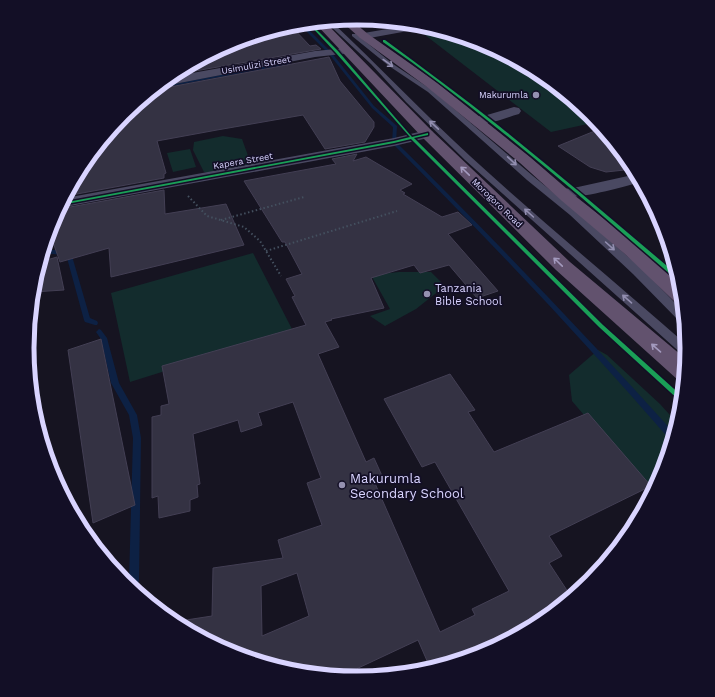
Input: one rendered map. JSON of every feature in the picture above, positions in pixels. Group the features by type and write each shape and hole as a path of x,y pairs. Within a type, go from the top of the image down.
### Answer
{"highway":[{"path":"351,25 430,84 525,160 633,251 676,291"},
{"name":"Morogoro Road","path":"324,27 427,134 562,266 680,368"}],"street":[{"path":"364,36 405,29"},
{"name":"Usimulizi Street","path":"179,79 315,54 348,51"},
{"path":"194,70 197,76"},
{"path":"476,120 488,119 514,111"},
{"name":"Kapera Street","path":"68,203 394,142 427,134"},
{"path":"563,193 578,192 633,179"}],"lane":[{"name":"Morogoro Road","path":"334,26 373,63 408,101 468,158 681,347"},
{"path":"343,26 391,65 430,90 530,178 573,213 637,271 679,314"}],"path":[{"path":"187,180 188,196 207,216 244,227 260,242 281,276"},
{"path":"221,220 304,196"},
{"path":"266,251 374,217 397,212"}],"green space":[{"name":"Makurumla","path":"432,34 461,42 501,58 519,68 554,92 571,105 590,124 551,132 425,35"},
{"path":"223,136 242,139 251,164 214,173 204,172 193,150 194,142"},
{"path":"190,149 196,167 173,172 167,153"},
{"path":"253,253 293,331 130,382 111,293"},
{"path":"399,272 431,272 445,286 416,309 385,326 370,316 390,309 371,275"},
{"path":"598,350 607,355 660,404 673,419 664,452 652,482 647,482 601,435 572,401 569,375"}],"building":[{"path":"294,31 296,31 310,46 316,45 321,49 190,72 214,58 254,42"},
{"path":"329,57 340,81 374,122 374,127 365,142 325,149 303,115 157,141 166,173 164,174 164,178 73,195 89,169 114,135 144,105 167,87"},
{"path":"596,130 627,170 606,172 590,167 558,146"},
{"path":"357,154 353,161 366,157 412,184 400,190 405,193 403,194 442,217 458,212 472,225 448,234 498,291 477,298 449,265 420,273 414,265 371,278 384,308 331,319 332,320 325,322 339,347 318,354 366,462 374,458 383,478 374,481 440,632 475,615 472,609 509,591 435,462 422,467 384,399 450,374 475,410 468,412 494,452 588,413 651,486 549,536 562,556 549,563 569,593 537,617 501,639 461,655 428,664 418,640 354,670 355,672 294,666 254,655 214,639 183,620 212,616 213,568 283,558 278,540 322,525 307,483 321,478 293,402 258,413 262,425 241,432 238,420 193,434 200,484 197,485 198,497 190,500 190,511 159,518 158,496 152,498 152,417 161,415 161,406 169,404 162,366 306,325 292,297 295,296 286,279 302,274 285,242 282,242 244,181 336,164 332,159","holes":["297,573 309,616 262,636 261,586"]},
{"path":"164,190 165,214 226,204 244,245 111,277 109,248 60,262 53,241 66,208"},
{"path":"57,257 64,290 39,292 46,260"},
{"path":"101,339 135,505 93,523 68,350"}],"waterway":[{"path":"306,29 330,53 373,107 395,127 394,142 468,216 619,376 670,433"},
{"path":"170,85 289,63"},
{"path":"49,252 65,253 70,257 87,320 95,323"},
{"path":"99,332 104,338 115,383 133,415 137,438 134,581"}],"cycle path":[{"path":"314,28 337,52 412,138 601,326 677,395"},
{"path":"384,41 498,127 672,273"},
{"path":"68,203 394,142 427,134"}],"place":[{"name":"Makurumla","path":"536,95"},
{"name":"Tanzania Bible School","path":"427,294"},
{"name":"Makurumla Secondary School","path":"342,485"}]}
